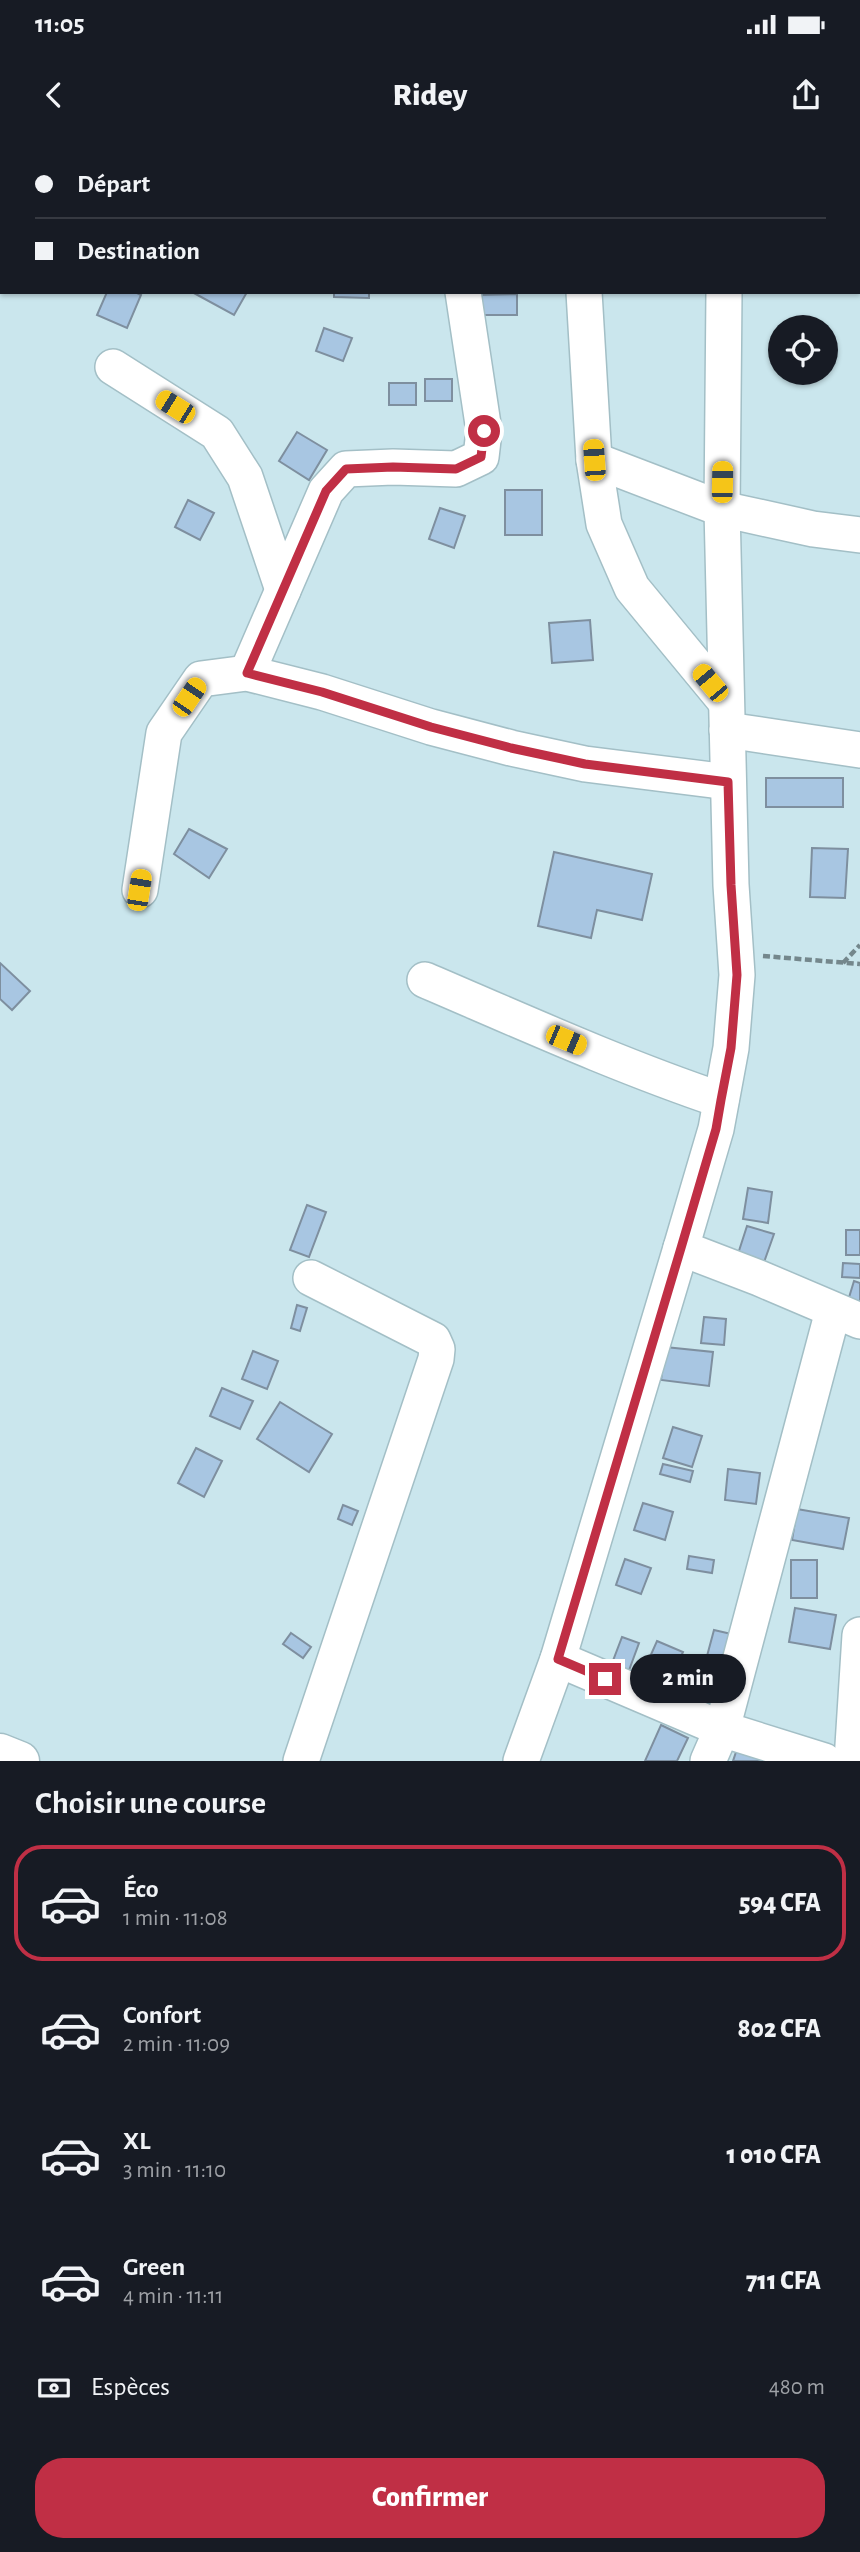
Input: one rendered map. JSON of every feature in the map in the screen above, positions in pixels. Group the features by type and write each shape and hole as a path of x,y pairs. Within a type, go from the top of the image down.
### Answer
{"main road":[{"path":"0,1753 20,1761"}],"street":[{"path":"247,673 326,491 346,469 456,469 481,457 484,431 463,294"},
{"path":"584,294 594,460 604,524 632,588 726,716 860,750"},
{"path":"521,1761 558,1659 681,1248 716,1129 731,1048 737,975 728,782 722,509 724,294"},
{"path":"113,367 216,433 245,477 283,590"},
{"path":"594,460 722,509 813,529 860,535"},
{"path":"139,890 164,733 201,679 247,673 322,692 431,727 511,748 585,764 728,782"},
{"path":"425,980 614,1060 721,1100"},
{"path":"681,1248 847,1316 722,1729 708,1761"},
{"path":"301,1761 436,1359 437,1349 433,1340 311,1278"},
{"path":"852,1761 860,1635"},
{"path":"558,1659 722,1729 824,1761"}],"path":[{"path":"843,963 860,945"},
{"path":"736,953 860,964"}],"building":[{"path":"106,294 141,295 127,328 97,315"},
{"path":"196,294 246,294 234,315"},
{"path":"334,294 369,294 369,298 334,297"},
{"path":"517,294 517,315 476,315 476,295"},
{"path":"324,328 352,338 343,361 316,351"},
{"path":"425,379 452,379 452,401 425,401"},
{"path":"389,383 416,383 416,405 389,405"},
{"path":"297,432 327,450 309,480 279,461"},
{"path":"505,490 542,490 542,535 505,535"},
{"path":"188,500 214,513 200,540 175,527"},
{"path":"440,508 465,516 454,548 429,539"},
{"path":"590,620 593,660 552,663 549,623"},
{"path":"766,778 843,778 843,807 766,807"},
{"path":"189,829 227,849 209,878 174,854"},
{"path":"812,848 848,849 845,898 810,897"},
{"path":"554,852 652,874 642,920 597,910 591,938 538,926"},
{"path":"0,963 30,991 12,1010 0,999"},
{"path":"748,1188 772,1192 768,1223 743,1219"},
{"path":"307,1205 326,1212 309,1257 290,1250"},
{"path":"747,1226 774,1234 763,1265 737,1257"},
{"path":"846,1230 860,1230 860,1255 846,1255"},
{"path":"843,1263 860,1264 860,1278 842,1277"},
{"path":"854,1281 860,1283 860,1308 847,1304"},
{"path":"297,1305 307,1308 300,1331 291,1328"},
{"path":"704,1317 726,1319 724,1345 701,1343"},
{"path":"665,1347 713,1352 709,1386 661,1380"},
{"path":"253,1351 278,1361 267,1389 242,1379"},
{"path":"222,1388 253,1401 240,1429 210,1416"},
{"path":"280,1402 332,1434 309,1472 257,1439"},
{"path":"673,1427 702,1436 692,1467 663,1458"},
{"path":"196,1448 222,1461 204,1497 178,1483"},
{"path":"663,1464 693,1471 690,1482 660,1474"},
{"path":"728,1469 760,1473 756,1504 725,1500"},
{"path":"643,1503 673,1512 665,1540 634,1530"},
{"path":"343,1505 358,1511 352,1525 338,1519"},
{"path":"797,1509 849,1518 843,1549 792,1540"},
{"path":"689,1556 714,1560 712,1573 687,1569"},
{"path":"625,1559 651,1568 641,1594 616,1585"},
{"path":"791,1560 817,1560 817,1598 791,1598"},
{"path":"795,1608 836,1615 830,1649 789,1642"},
{"path":"714,1630 740,1636 733,1663 707,1656"},
{"path":"291,1633 311,1647 303,1658 283,1644"},
{"path":"622,1637 639,1643 628,1673 611,1666"},
{"path":"657,1641 683,1652 671,1679 645,1668"},
{"path":"661,1725 688,1738 677,1761 645,1761"},
{"path":"740,1740 773,1761 733,1761"}],"route":[{"path":"484,431 481,457 456,469 346,469 326,491 247,673 322,692 431,727 511,748 585,764 728,782 737,975 731,1048 716,1129 558,1659 605,1679"}]}
